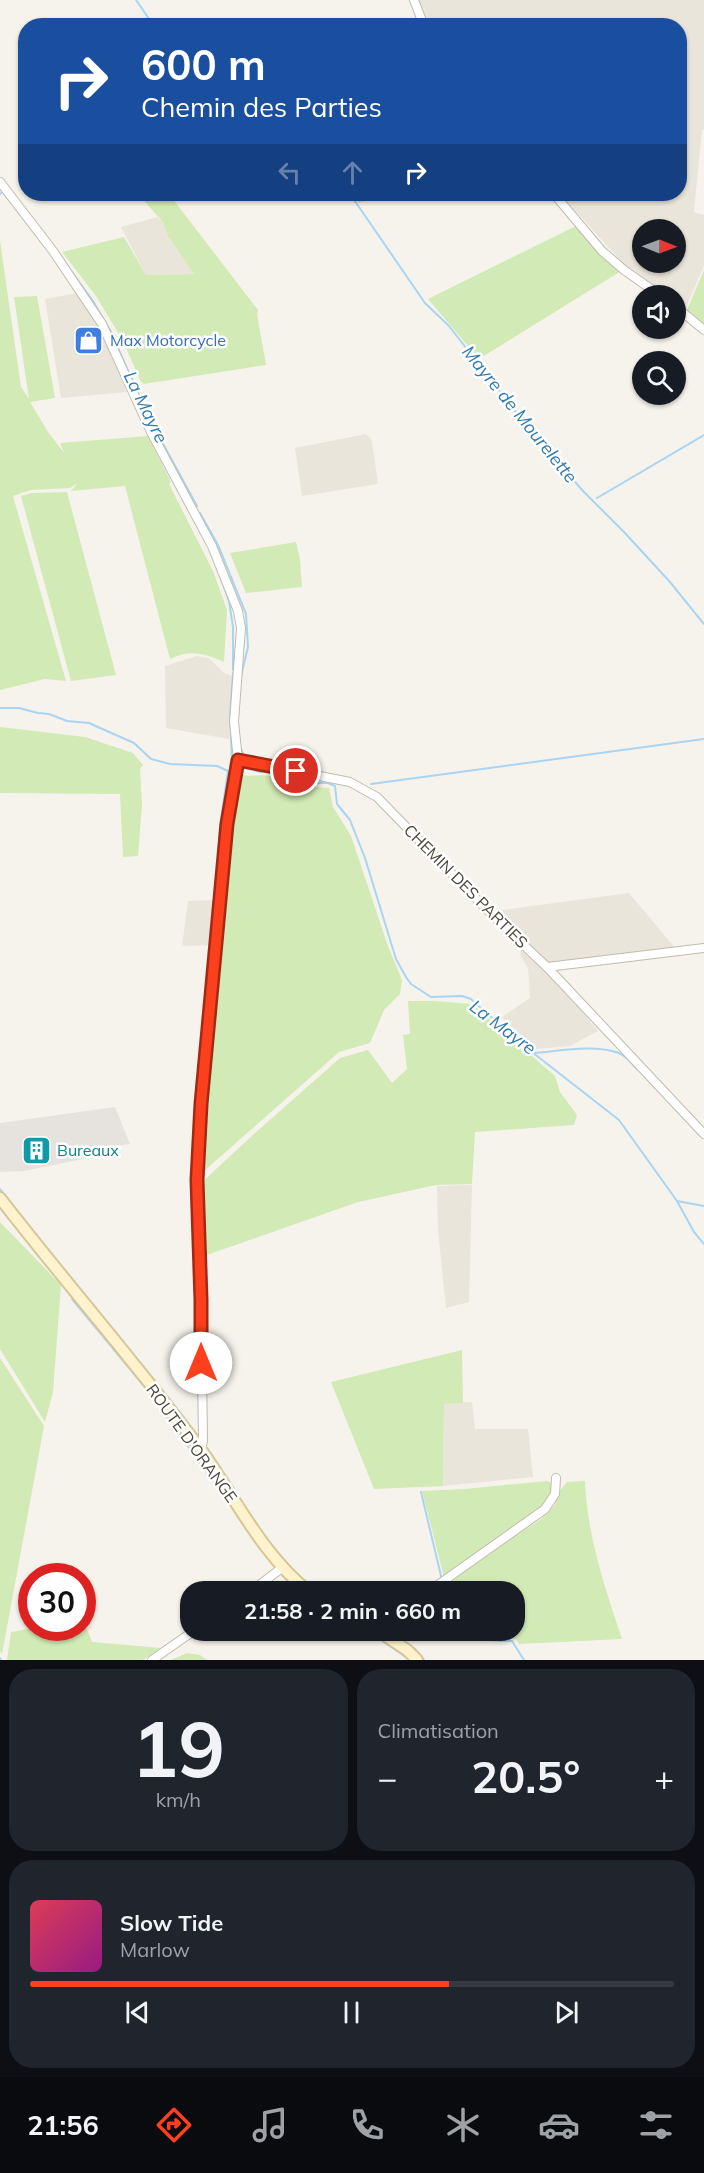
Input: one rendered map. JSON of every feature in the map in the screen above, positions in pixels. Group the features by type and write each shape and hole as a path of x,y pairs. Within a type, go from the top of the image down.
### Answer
{"main road":[{"name":"ROUTE D'ORANGE","path":"0,1198 201,1449 239,1508 284,1567 298,1581"},
{"path":"394,1641 417,1660"}],"street":[{"path":"414,0 421,18"},
{"path":"0,182 53,251 102,324 151,432 194,510 219,564 238,611 241,628 234,722 238,760 227,824 201,1104 197,1180 201,1300 201,1449"},
{"path":"560,201 602,251 645,285"},
{"path":"686,315 704,330"},
{"name":"CHEMIN DES PARTIES","path":"238,760 350,782 368,791 548,967 704,1134"},
{"path":"548,967 704,948"},
{"path":"444,1581 545,1509 555,1494 556,1478"},
{"path":"265,1581 284,1567"},
{"path":"152,1660 180,1640"}],"shaded area":[{"path":"417,0 704,0 704,130 702,130 694,212 704,215 704,266 686,307 686,285 651,285 633,273 686,273 686,219 632,219 632,272 566,201 687,201 687,18 425,18"},
{"path":"157,217 163,222 168,236 194,274 146,275 121,227"},
{"path":"78,293 106,336 127,392 61,398 45,299"},
{"path":"366,434 372,441 378,484 302,496 295,448"},
{"path":"197,656 209,658 224,673 232,676 229,739 166,728 165,666"},
{"path":"629,893 677,950 549,965 495,911"},
{"path":"219,900 213,945 182,946 188,901"},
{"path":"522,946 552,975 598,1031 570,1046 535,1049 502,1017 530,998 528,968 520,955"},
{"path":"115,1107 130,1144 86,1149 88,1158 24,1171 0,1172 0,1123"},
{"path":"472,1185 469,1302 446,1308 438,1230 437,1186"},
{"path":"472,1402 475,1429 528,1429 533,1477 443,1486 444,1404"}],"green space":[{"path":"144,201 174,201 258,310 266,365 144,384 141,382 123,341 96,296 62,252 124,237 146,275 194,274 168,236 163,222"},
{"path":"576,226 621,271 479,359 428,299"},
{"path":"0,241 21,387 29,399 14,297 37,296 55,398 30,402 48,432 65,454 60,443 148,436 171,482 169,484 213,571 227,610 224,662 197,653 184,654 170,659 125,486 71,491 78,483 70,488 31,490 13,496 66,681 45,679 0,690"},
{"path":"704,270 704,324 687,310"},
{"path":"67,492 116,675 71,681 21,496 32,493"},
{"path":"296,542 302,587 246,593 230,553"},
{"path":"0,727 85,737 133,753 143,765 140,769 142,805 138,856 123,857 120,794 0,793"},
{"path":"275,773 289,777 305,786 329,788 333,807 351,836 388,946 402,980 400,994 384,1010 370,1043 339,1052 203,1172 200,1164 207,1049 240,775 270,776"},
{"path":"408,1001 472,1004 555,1076 560,1092 577,1115 574,1125 475,1132 472,1184 436,1185 358,1202 204,1256 199,1185 340,1058 368,1050 392,1083 407,1069 403,1035 410,1034"},
{"path":"0,1222 61,1285 53,1392 45,1422 0,1349"},
{"path":"462,1350 463,1403 444,1404 443,1486 374,1489 331,1382"},
{"path":"0,1358 44,1426 2,1654 0,1651"},
{"path":"548,1481 552,1484 552,1491 540,1510 444,1577 422,1491"},
{"path":"585,1481 593,1541 622,1639 519,1644 517,1641 525,1641 525,1581 448,1581 541,1519 555,1505 559,1492 567,1482"},
{"path":"18,1631 18,1641 92,1641 161,1648 143,1660 7,1660 11,1632"},
{"path":"187,1653 200,1655 207,1660 171,1660"}],"waterway":[{"name":"Mayre de Mourelette","path":"136,0 148,18"},
{"name":"Mayre de Mourelette","path":"355,201 425,303 449,326 537,439 670,582 704,624"},
{"name":"La Mayre","path":"40,228 61,257"},
{"name":"La Mayre","path":"66,264 93,301 110,330 149,418 197,506"},
{"path":"597,498 704,435"},
{"path":"200,513 218,545 246,614 248,647 241,676"},
{"name":"La Mayre","path":"216,565 229,601 233,627 233,670"},
{"name":"La Mayre","path":"232,760 230,716 233,673"},
{"path":"0,708 19,708 49,714 67,721 89,723 134,743 151,759 170,764 217,766 228,771 220,826 215,903"},
{"path":"371,784 704,739"},
{"path":"240,747 245,758"},
{"name":"La Mayre","path":"239,766 260,772 279,772"},
{"name":"La Mayre","path":"290,774 307,783 328,783 335,786 337,804 350,820 365,858 396,959 411,984 431,997 462,996 471,999 514,1038 619,1120 677,1201 704,1206"},
{"path":"533,1053 576,1049 609,1050 624,1056 637,1069"},
{"path":"0,1189 19,1214"},
{"path":"677,1201 694,1232 704,1244"},
{"path":"72,1299 149,1392 231,1506"},
{"path":"421,1492 442,1580"},
{"path":"247,1510 269,1543"},
{"path":"260,1548 277,1569"},
{"path":"298,1576 305,1581"},
{"path":"383,1641 410,1660"},
{"path":"403,1641 415,1649 424,1660"},
{"path":"512,1641 524,1660"}],"place":[{"name":"Max Motorcycle","path":"89,340"},
{"name":"Bureaux","path":"36,1150"}],"route":[{"path":"201,1363 197,1180 206,1039 227,824 238,760 296,771"}]}
